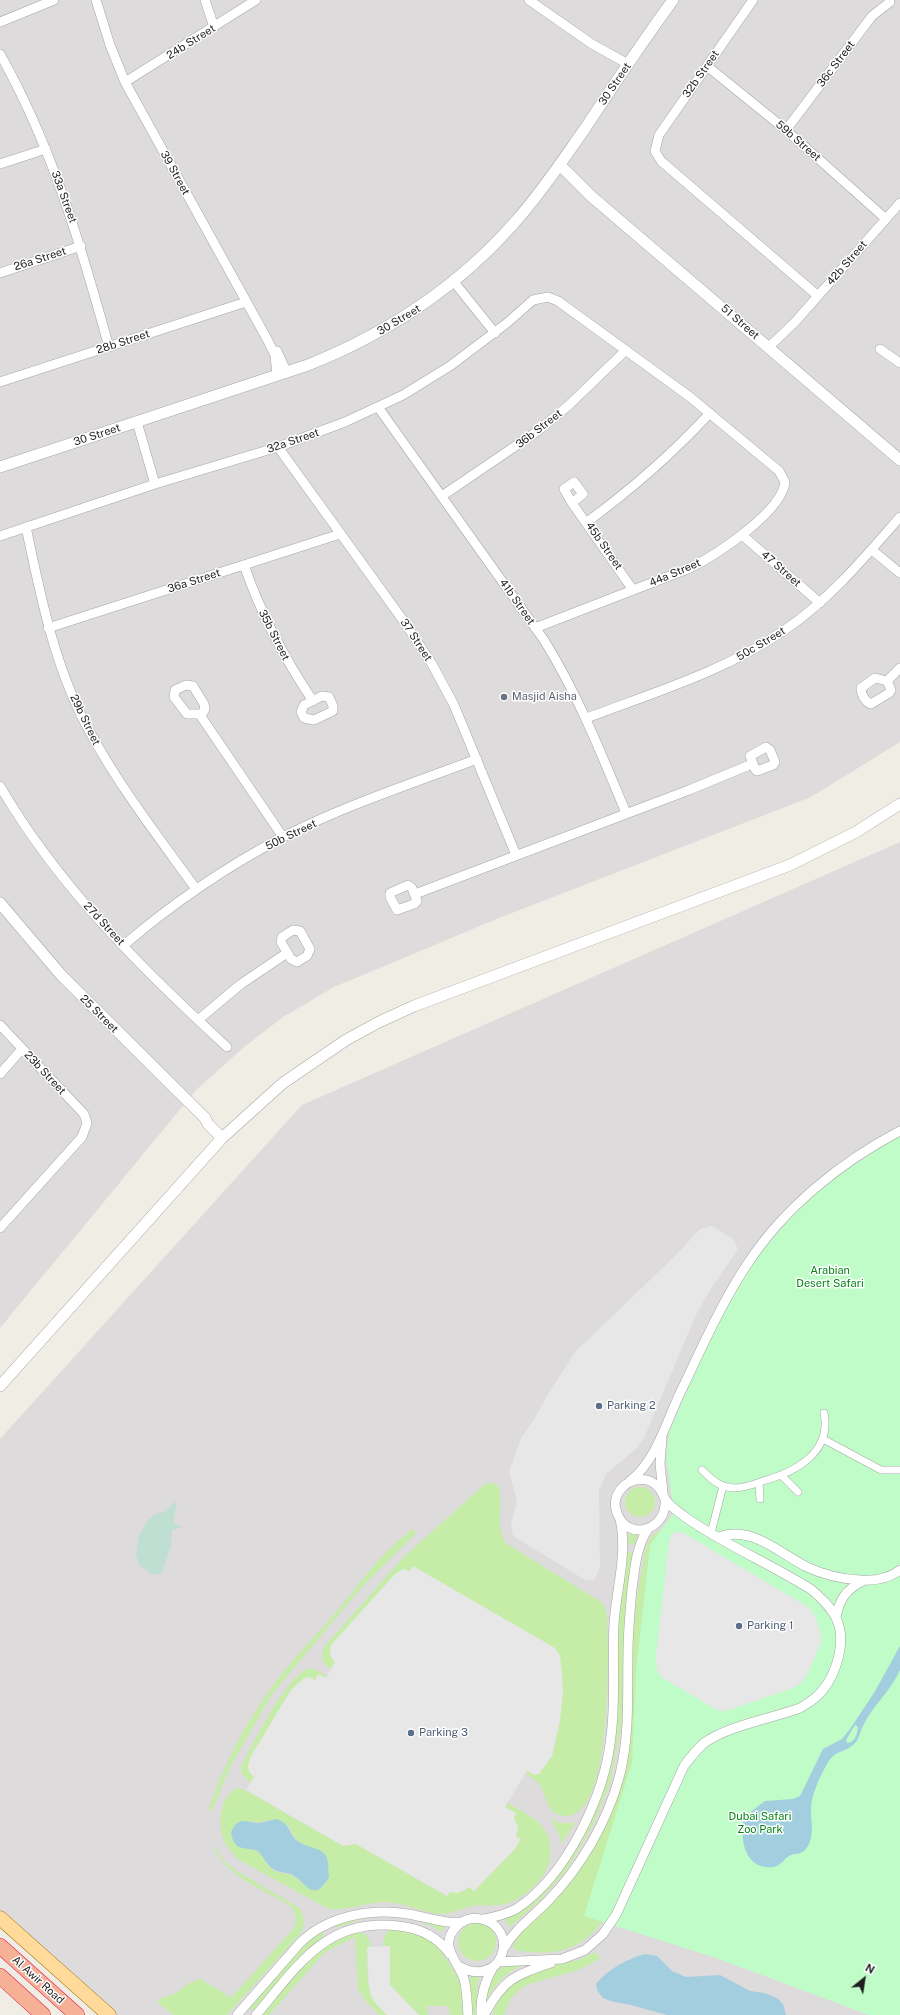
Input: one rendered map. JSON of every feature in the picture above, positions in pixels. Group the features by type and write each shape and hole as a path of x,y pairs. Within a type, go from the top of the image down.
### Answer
{"highway":[{"name":"Al Awir Road","path":"0,1946 77,2015"},
{"name":"Al Awir Road","path":"0,1976 43,2015"}],"main road":[{"path":"0,1918 109,2015"}],"street":[{"path":"0,22 54,0"},
{"name":"39 Street","path":"96,0 110,45 125,82 267,339 282,374"},
{"path":"204,0 214,27"},
{"name":"24b Street","path":"125,82 256,0"},
{"path":"529,0 626,67"},
{"name":"30 Street","path":"0,467 282,374 331,356 374,335 416,310 454,282 486,253 516,221 558,167 673,0"},
{"name":"32b Street","path":"753,0 659,135 655,151 665,164 818,296"},
{"name":"36c Street","path":"786,130 872,16 890,2"},
{"name":"33a Street","path":"0,54 46,149 81,246 109,347"},
{"name":"59b Street","path":"707,66 786,130 886,219"},
{"path":"0,164 46,149"},
{"name":"51 Street","path":"558,167 900,460"},
{"name":"42b Street","path":"771,349 900,203"},
{"name":"26a Street","path":"0,272 81,246"},
{"path":"454,282 495,333"},
{"name":"32a Street","path":"0,536 155,484 312,435 378,407 433,377 495,333 533,300 543,297 558,301 626,350"},
{"name":"28b Street","path":"0,382 246,302"},
{"path":"880,349 900,362"},
{"path":"587,522 654,469 710,413 626,350"},
{"name":"36b Street","path":"442,496 539,430 570,405 626,350"},
{"name":"41b Street","path":"378,407 535,628 561,668 587,718 626,813"},
{"name":"44a Street","path":"535,628 690,568 720,551 742,535 756,522 780,494 784,486 784,478 777,469 710,413"},
{"path":"137,422 155,484"},
{"name":"37 Street","path":"278,446 420,644 454,705 516,855"},
{"name":"45b Street","path":"572,503 587,522 633,590"},
{"name":"50c Street","path":"587,718 734,660 787,628 820,603 872,550 900,517"},
{"name":"29b Street","path":"26,527 48,628 70,687 90,733 123,787 196,889"},
{"name":"36a Street","path":"48,628 340,534"},
{"name":"47 Street","path":"742,535 820,603"},
{"path":"872,550 900,574"},
{"name":"35b Street","path":"244,565 275,639 313,701"},
{"path":"887,681 900,668"},
{"path":"200,715 283,838"},
{"name":"50b Street","path":"124,945 196,889 253,853 352,806 477,759"},
{"path":"415,894 690,790 752,764"},
{"name":"27d Street","path":"0,786 18,817 56,870 124,945 198,1020 227,1047"},
{"path":"0,1386 224,1136 283,1083 333,1048 379,1022 428,1001 790,865 856,832 900,804"},
{"name":"25 Street","path":"0,903 61,975 205,1118 208,1124 224,1136"},
{"path":"198,1020 241,984 287,953"},
{"name":"23b Street","path":"0,1025 84,1114 87,1123 82,1137 0,1228"},
{"path":"0,1074 22,1049"},
{"path":"242,2013 307,1936 326,1925 357,1915 374,1912 404,1914 445,1923 500,1916 515,1909 528,1899 550,1876 569,1852 581,1831 601,1786 607,1761 613,1718 613,1652 623,1542 620,1519 615,1506 619,1491 649,1461 720,1309 749,1262 797,1206 836,1171 860,1154 900,1131"},
{"path":"702,1470 723,1486 733,1488 759,1483 782,1476 807,1460 817,1450 823,1439 826,1427 824,1413"},
{"path":"483,2015 482,1992 486,1979 513,1934 547,1902 567,1880 595,1836 611,1803 620,1774 627,1731 629,1619 637,1553 648,1529 661,1520 664,1514 664,1496 660,1464 663,1430"},
{"path":"823,1439 881,1470 900,1470"},
{"path":"782,1476 798,1492"},
{"path":"630,1481 645,1480 652,1482 685,1517 812,1590 821,1598 836,1618"},
{"path":"759,1483 760,1499"},
{"path":"715,1535 723,1486"},
{"path":"620,1519 633,1529 648,1529"},
{"path":"715,1535 735,1533 752,1536 822,1573 850,1580 885,1578 900,1570"},
{"path":"483,2015 499,1990 510,1979 523,1972 585,1950 610,1924 684,1766 693,1754 716,1736 800,1708 812,1701 822,1691 829,1679 838,1655 840,1642 836,1618 838,1605 844,1594 853,1586 865,1580"},
{"path":"484,1919 497,1927 503,1940 504,1948"},
{"path":"450,1954 450,1939 457,1926 462,1922"},
{"path":"256,2015 311,1952 332,1936 345,1931 374,1925 405,1926 430,1934 444,1946 458,1966 466,1985 468,2015"},
{"path":"458,1966 472,1972 480,1973 496,1964 562,1959"}],"shaded area":[{"path":"0,0 900,0 900,742 811,797 499,918 334,987 283,1017 243,1048 196,1090 0,1328"},
{"path":"900,842 900,2015 117,2015 0,1910 0,1439 302,1105"},
{"name":"Parking 2","path":"712,1226 733,1239 738,1249 709,1292 696,1315 644,1438 636,1449 607,1473 599,1490 600,1568 594,1580 585,1580 513,1536 511,1524 517,1501 509,1472 522,1436 533,1421 575,1352 677,1254 700,1229"},
{"name":"Parking 1","path":"676,1532 682,1532 810,1608 816,1619 821,1634 821,1643 807,1675 796,1687 726,1711 719,1711 661,1677 657,1670 656,1655 669,1542 671,1535"},
{"name":"Parking 3","path":"413,1566 555,1648 560,1656 562,1673 563,1693 560,1720 552,1756 539,1774 535,1775 527,1771 505,1807 516,1813 514,1818 518,1827 516,1837 521,1839 515,1849 474,1891 469,1887 458,1893 450,1892 447,1896 356,1844 343,1846 246,1790 254,1777 249,1772 248,1765 251,1756 291,1690 304,1678 309,1677 315,1680 318,1674 326,1678 335,1662 330,1656 331,1645 395,1574 403,1569 410,1571"},
{"path":"390,1946 390,1985 419,2015 387,2015 377,2005 371,1996 369,1987 367,1947"}],"green space":[{"name":"Dubai Safari Zoo Park","path":"900,1134 900,2015 869,2015 716,1958 584,1916 632,1762 636,1671 650,1545 674,1512 666,1457 669,1432 724,1303 750,1265 796,1211 840,1170"},
{"path":"491,1483 498,1485 500,1492 501,1530 507,1544 601,1602 605,1607 607,1616 607,1694 605,1729 600,1762 592,1790 581,1809 565,1816 559,1815 551,1809 540,1785 526,1774 528,1771 535,1775 552,1756 560,1720 410,1571 351,1624 331,1645 335,1662 331,1669 322,1659 322,1653 325,1646 403,1558 485,1484"},
{"path":"640,1487 651,1491 655,1502 651,1513 640,1517 629,1513 625,1502 629,1491"},
{"path":"175,1502 177,1504 173,1520 175,1524 182,1527 172,1530 171,1546 161,1575 152,1574 139,1565 136,1553 139,1536 148,1520 155,1514 165,1512"},
{"path":"664,1527 615,1904 595,1930 574,1946 548,1953 515,1950 513,1947 519,1933 577,1872 628,1752 632,1709 632,1633 637,1597 646,1547 652,1536"},
{"path":"413,1529 416,1533 360,1589 272,1694 230,1767 212,1810 210,1811 209,1808 228,1762 251,1717 260,1703 286,1669 339,1609 373,1567 392,1547"},
{"path":"629,1532 638,1535 634,1545 628,1544"},
{"path":"627,1552 633,1553 625,1622 622,1721 610,1784 593,1825 566,1871 540,1900 510,1927 503,1918 559,1868 604,1782 616,1636"},
{"path":"307,1669 314,1669 327,1676 325,1679 315,1680 309,1677 291,1690 251,1756 254,1777 251,1783 241,1773 241,1766 279,1699 297,1676"},
{"path":"238,1788 243,1789 343,1846 356,1844 447,1896 450,1891 464,1891 469,1887 474,1891 515,1849 518,1827 516,1821 505,1807 507,1803 533,1818 545,1830 550,1846 550,1858 545,1873 534,1887 519,1898 505,1904 472,1906 443,1914 432,1913 390,1902 342,1909 329,1909 239,1860 230,1851 225,1843 222,1833 221,1818 224,1803 232,1792","holes":["268,1820 289,1826 298,1840 304,1845 313,1848 303,1885 290,1874 276,1872 259,1852 252,1849 249,1821 257,1823"]},
{"path":"550,1818 559,1823 575,1823 561,1844 559,1834"},
{"path":"213,1845 224,1861 235,1870 299,1908 303,1917 304,1926 301,1933 227,2015 173,2015 157,2002 176,1993 196,1980 201,1979 231,1998 294,1928 295,1925 295,1913 289,1905 256,1887 234,1872 224,1864 217,1855"},
{"path":"383,1911 446,1925 442,1932 414,1920 382,1917 362,1919 335,1927 335,1923"},
{"path":"473,1923 481,1923 488,1926 493,1931 496,1942 493,1953 488,1958 481,1961 473,1961 466,1958 461,1953 458,1946 458,1938 461,1931 466,1926"},
{"path":"393,1927 402,1927 435,1942 457,1976 462,1989 463,2015 450,2015 448,2006 427,2006 428,2015 419,2015 390,1985 390,1946 383,1946 385,1935"},
{"path":"321,1931 324,1934 322,1937 305,1951 253,2010 250,2010 250,2006 300,1947"},
{"path":"355,1932 364,1933 369,1940 371,1947 367,1947 369,1984 374,1999 387,2015 379,2015 364,1999 358,1989 355,1937 325,1952 269,2015 262,2015 314,1956 340,1939"},
{"path":"595,1952 601,1958 578,1970 529,1984 519,1990 511,1998 504,2015 493,2015 496,1998 531,1969 578,1960"},
{"path":"507,1963 522,1965 497,1984 487,2001 487,1989 491,1979 498,1970"},
{"path":"469,1977 479,1977 477,1988 478,2015 472,2015"}],"water":[{"path":"900,1646 900,1670 892,1685 871,1712 855,1743 830,1759 820,1777 811,1806 812,1832 809,1844 803,1852 789,1856 777,1866 764,1867 756,1864 750,1859 746,1852 742,1835 744,1817 765,1801 793,1799 800,1796 823,1749 842,1739 874,1693","holes":["855,1725 858,1727 854,1740 847,1743 846,1740"]},
{"path":"276,1819 287,1826 295,1839 299,1842 321,1851 326,1856 329,1877 318,1889 314,1891 293,1875 274,1870 258,1851 240,1847 234,1843 231,1832 239,1822 245,1821 260,1823"},
{"path":"645,1954 657,1956 672,1971 686,1977 720,1975 750,1991 764,1993 777,1998 783,2004 786,2015 667,2015 603,1998 597,1990 596,1984 618,1965"}],"place":[{"name":"Masjid Aisha","path":"504,697"},
{"name":"Parking 2","path":"599,1406"},
{"name":"Parking 1","path":"739,1626"},
{"name":"Parking 3","path":"411,1733"}],"park label":[{"name":"Arabian Desert Safari","path":"830,1277"}]}
